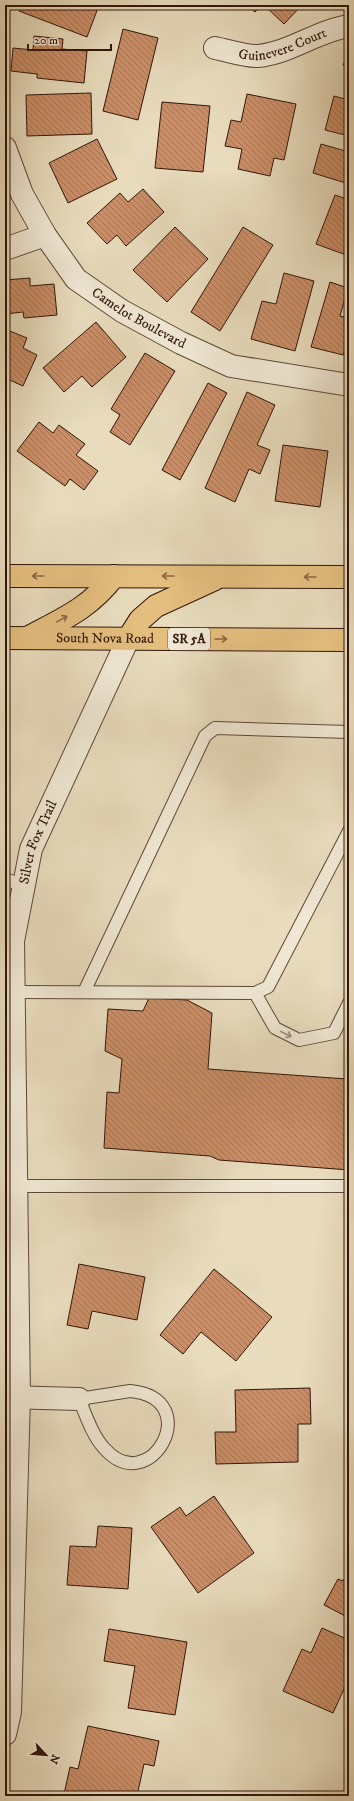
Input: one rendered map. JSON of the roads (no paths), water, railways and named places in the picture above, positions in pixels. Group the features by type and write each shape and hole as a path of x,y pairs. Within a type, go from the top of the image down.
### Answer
{"main road":[{"path":"5,576 349,577"},
{"path":"28,638 82,608 102,592 114,576"},
{"path":"128,639 140,620 156,606 221,576"},
{"name":"South Nova Road","path":"5,638 349,640"}],"street":[{"name":"Guinevere Court","path":"215,48 256,56 289,48 333,28 349,26"},
{"name":"Camelot Boulevard","path":"5,148 22,194 45,235 76,279 122,311 181,343 231,366 349,386"},
{"path":"5,249 45,235"},
{"name":"Silver Fox Trail","path":"5,1734 10,1712 12,1397 11,1186 14,992 13,941 15,883 128,639"},
{"path":"12,1397 80,1399"}],"lane":[{"path":"84,992 205,736 215,728 349,732"},
{"path":"14,992 255,993 268,987 349,831"},
{"path":"255,993 275,1028 299,1040 334,1032 349,1002"},
{"path":"11,1186 349,1186"},
{"path":"130,1391 144,1392 155,1399 162,1407 167,1417 168,1429 165,1442 156,1454 147,1459 134,1463 122,1461 111,1455 103,1448 95,1435 80,1399 130,1391"}]}
